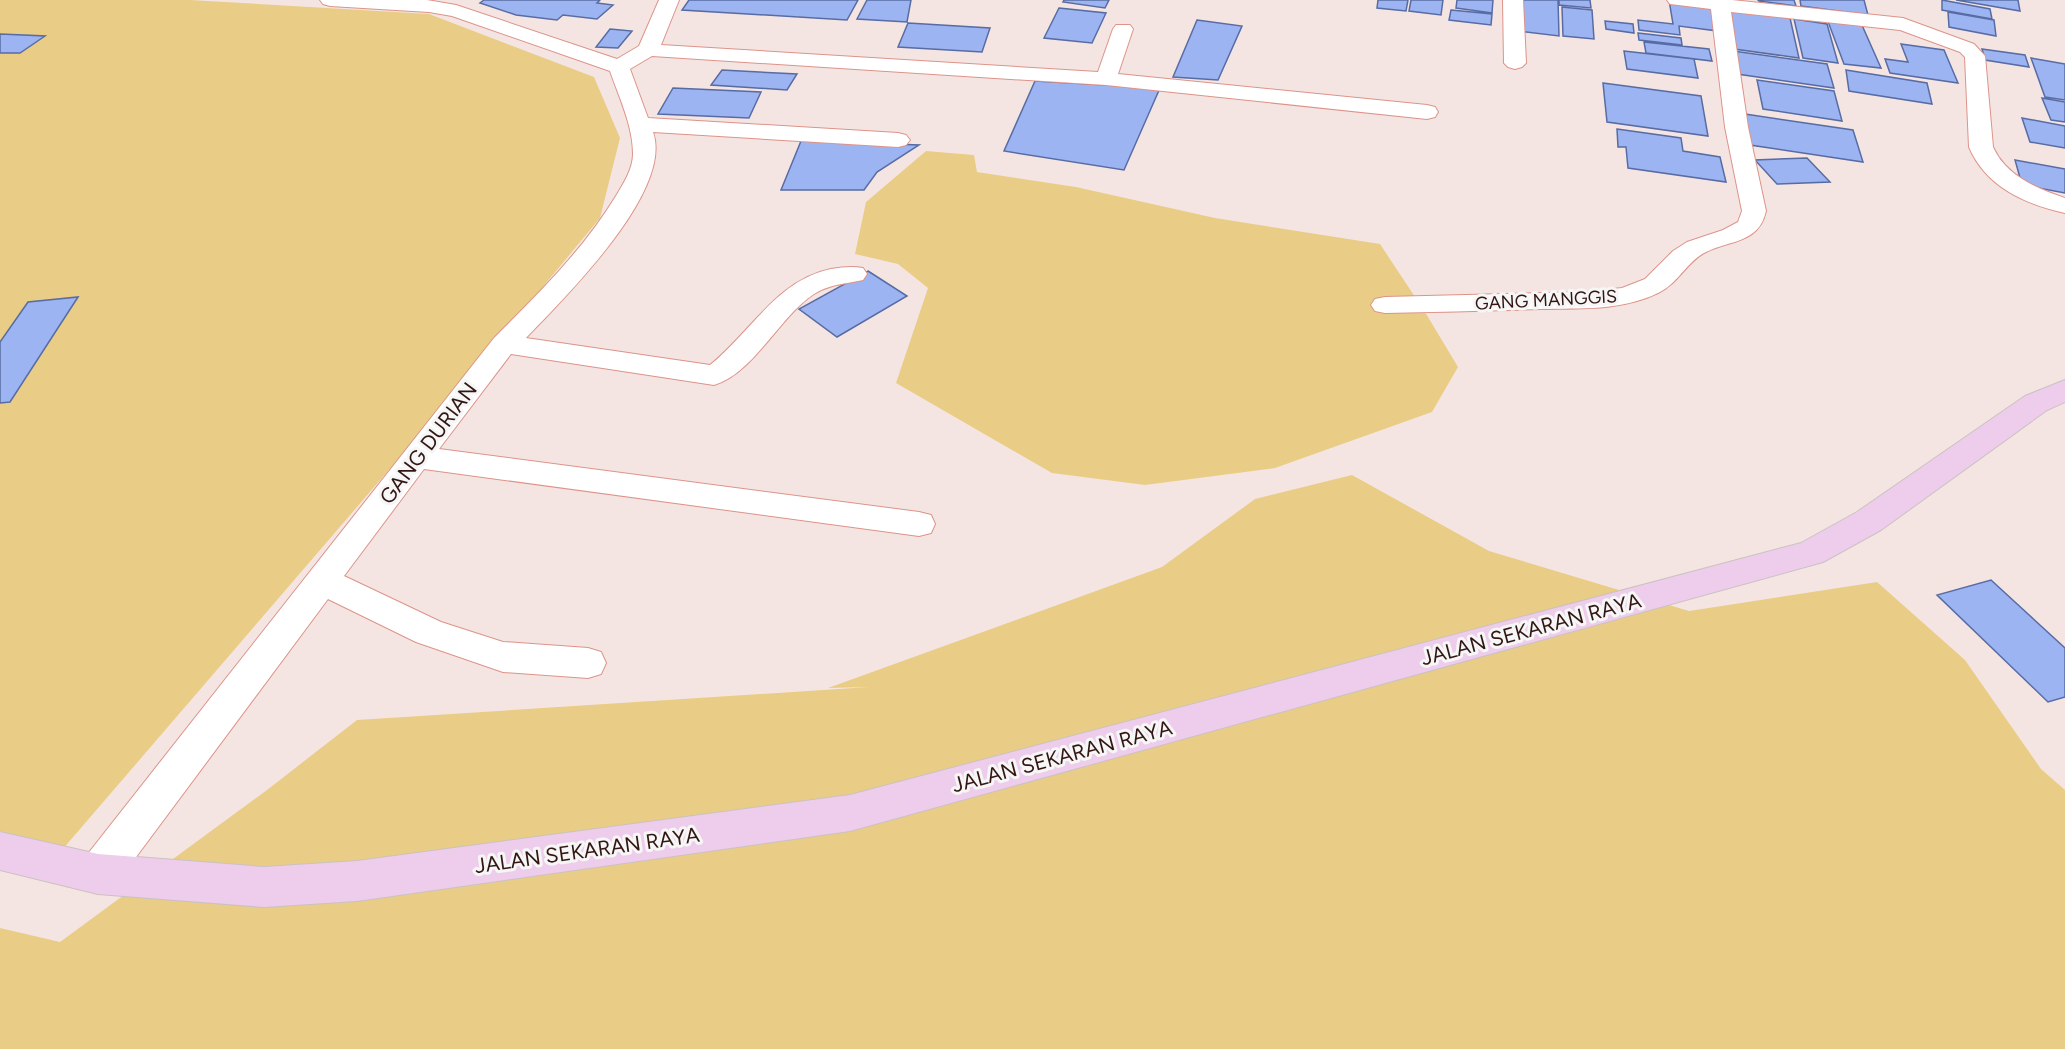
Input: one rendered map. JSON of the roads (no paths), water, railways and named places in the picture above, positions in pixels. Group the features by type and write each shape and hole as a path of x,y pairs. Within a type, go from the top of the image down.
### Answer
{"main road":[{"name":"JALAN SEKARAN RAYA","path":"0,851 98,874 264,887 357,881 850,813 1811,553 1869,522 2036,403 2065,390"}],"street":[{"path":"330,0 429,6 456,10 619,67 648,50 1106,80 1427,112"},
{"path":"648,50 669,0"},
{"path":"1513,0 1515,63"},
{"path":"1677,0 1903,24 1973,52 1981,147 1984,157 1999,173 2029,194 2065,206"},
{"path":"1899,0 1903,24"},
{"name":"GANG MANGGIS","path":"1385,305 1613,299 1652,287 1678,258 1698,246 1727,238 1747,228 1754,211 1742,158 1735,113 1729,42 1720,5"},
{"path":"1106,80 1123,29"},
{"name":"GANG DURIAN","path":"98,874 504,344 565,282 610,227 638,179 645,157 639,124 619,67"},
{"path":"639,124 898,140"},
{"path":"504,344 714,375 722,371 797,293 824,277 854,274"},
{"path":"417,457 919,524"},
{"path":"322,581 429,632 503,657 588,663"}]}
